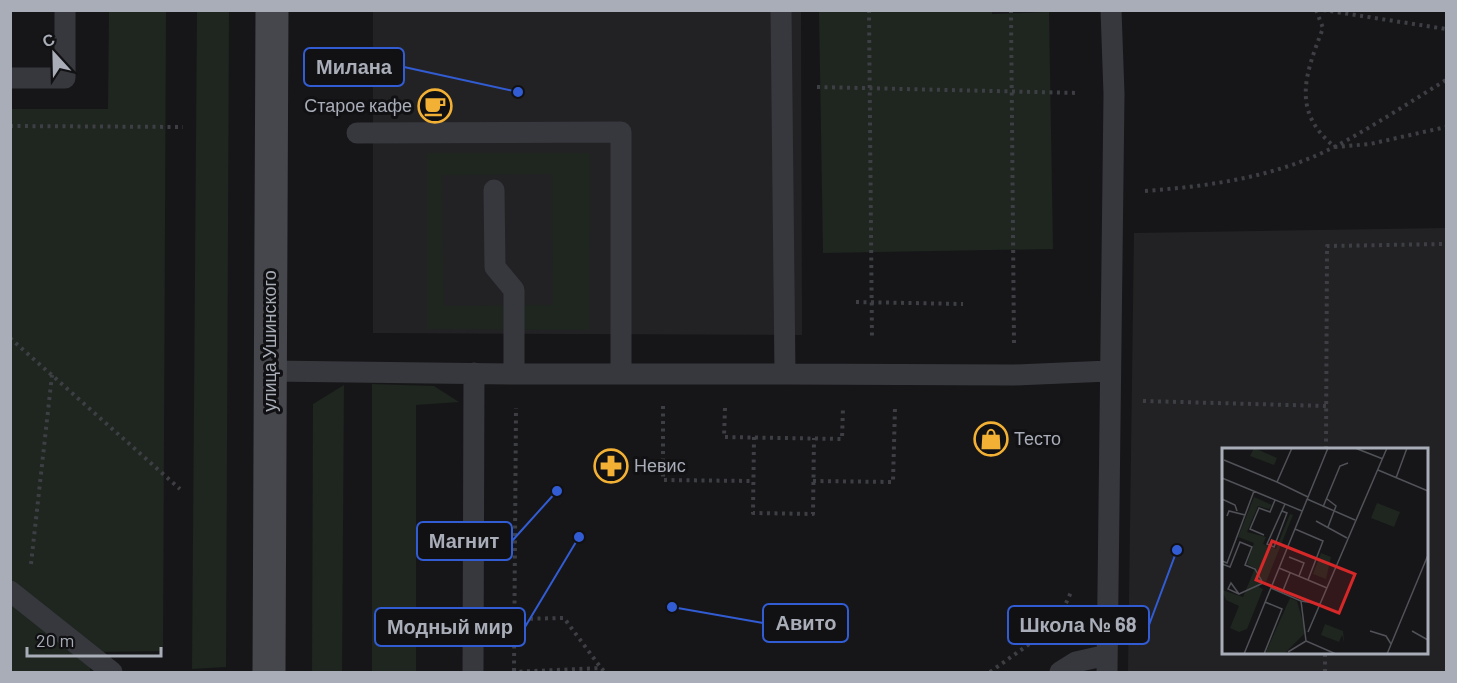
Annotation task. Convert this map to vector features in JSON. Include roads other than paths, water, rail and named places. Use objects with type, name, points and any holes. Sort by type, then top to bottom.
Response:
[{"type":"street","name":"улица Ушинского","points":[[269,672],[272,10]]},
{"type":"lane","points":[[10,78],[65,78],[64,10]]},
{"type":"lane","points":[[781,10],[785,374]]},
{"type":"lane","points":[[1060,672],[1076,662],[1107,664],[1114,94],[1111,10]]},
{"type":"lane","points":[[357,133],[621,132],[621,373]]},
{"type":"lane","points":[[494,190],[495,267],[514,290],[514,374]]},
{"type":"lane","points":[[270,371],[514,374],[871,372],[1014,375],[1109,371]]},
{"type":"lane","points":[[473,672],[474,373]]},
{"type":"lane","points":[[19,597],[112,672]]},
{"type":"place","name":"Милана","points":[[518,92]]},
{"type":"place","name":"Старое кафе","points":[[435,106]]},
{"type":"place","name":"Тесто","points":[[991,439]]},
{"type":"place","name":"Невис","points":[[611,466]]},
{"type":"place","name":"Магнит","points":[[557,491]]},
{"type":"place","name":"Модный мир","points":[[579,537]]},
{"type":"place","name":"Школа № 68","points":[[1177,550]]},
{"type":"place","name":"Авито","points":[[672,607]]}]
